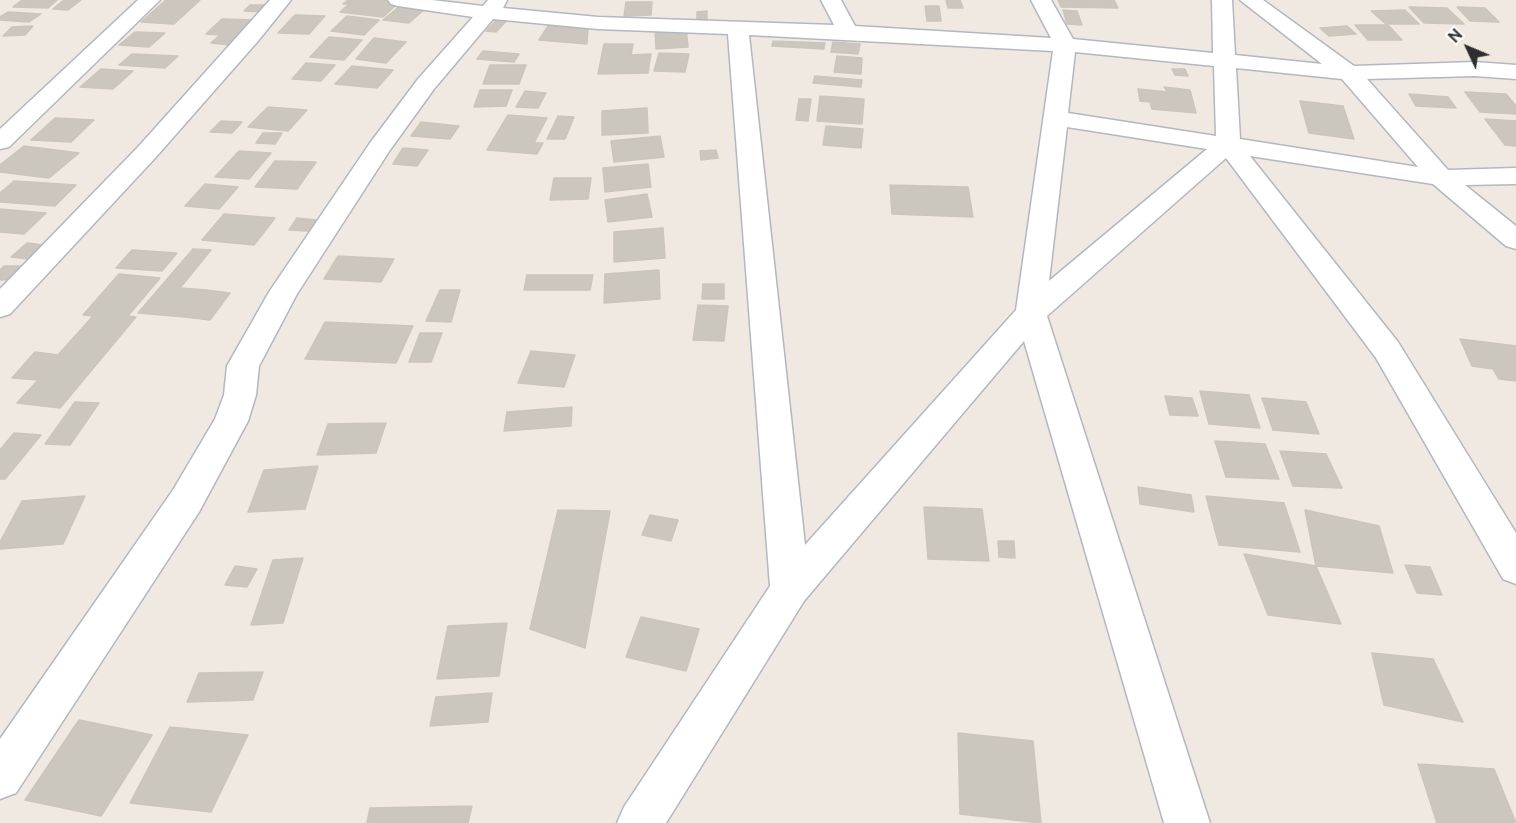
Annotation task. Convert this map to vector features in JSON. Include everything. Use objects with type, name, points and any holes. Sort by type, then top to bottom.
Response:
[{"type":"street","points":[[0,142],[150,0]]},
{"type":"street","points":[[0,307],[147,152],[251,37],[281,0]]},
{"type":"street","points":[[398,0],[492,6],[598,23],[848,32],[1065,45],[1349,73],[1475,69],[1516,72]]},
{"type":"street","points":[[598,23],[603,0]]},
{"type":"street","points":[[831,0],[848,32]]},
{"type":"street","points":[[1041,0],[1065,45],[1031,313],[1187,823]]},
{"type":"street","points":[[1222,0],[1228,144],[1387,350],[1516,567]]},
{"type":"street","points":[[1250,0],[1349,73],[1441,178],[1516,240]]},
{"type":"street","points":[[0,777],[186,501],[231,421],[240,395],[243,366],[284,292],[379,148],[426,84],[492,6]]},
{"type":"street","points":[[738,28],[790,589]]},
{"type":"street","points":[[1056,118],[1441,178],[1516,176]]},
{"type":"street","points":[[640,823],[790,589],[1031,313],[1228,144]]},
{"type":"building","points":[[22,0],[57,0],[48,8],[13,7]]},
{"type":"building","points":[[64,0],[81,0],[68,10],[53,9]]},
{"type":"building","points":[[166,0],[200,0],[174,24],[141,22]]},
{"type":"building","points":[[348,0],[400,1],[383,17],[340,12],[349,4],[343,4]]},
{"type":"building","points":[[946,0],[960,0],[963,8],[948,8]]},
{"type":"building","points":[[1058,0],[1114,0],[1118,8],[1061,7]]},
{"type":"building","points":[[626,2],[652,2],[651,15],[624,16]]},
{"type":"building","points":[[250,5],[274,5],[268,12],[244,11]]},
{"type":"building","points":[[401,5],[426,8],[409,23],[383,20]]},
{"type":"building","points":[[925,6],[939,6],[941,21],[927,21]]},
{"type":"building","points":[[1409,7],[1447,8],[1464,24],[1424,23]]},
{"type":"building","points":[[1457,7],[1485,8],[1499,22],[1470,21]]},
{"type":"building","points":[[1063,10],[1077,11],[1082,25],[1067,24]]},
{"type":"building","points":[[1405,10],[1419,24],[1386,24],[1371,11]]},
{"type":"building","points":[[707,11],[707,22],[697,22],[697,12]]},
{"type":"building","points":[[8,12],[41,14],[29,22],[0,20],[0,17]]},
{"type":"building","points":[[295,15],[325,16],[309,34],[278,33]]},
{"type":"building","points":[[347,16],[379,20],[364,35],[331,31]]},
{"type":"building","points":[[500,16],[510,17],[496,32],[486,31]]},
{"type":"building","points":[[222,19],[255,20],[231,45],[211,43],[220,35],[206,34]]},
{"type":"building","points":[[550,23],[588,26],[587,44],[539,40]]},
{"type":"building","points":[[1355,25],[1388,25],[1402,40],[1368,40]]},
{"type":"building","points":[[33,26],[25,35],[3,36],[12,27]]},
{"type":"building","points":[[1347,26],[1356,34],[1329,36],[1320,28]]},
{"type":"building","points":[[686,28],[688,47],[656,49],[655,29]]},
{"type":"building","points":[[135,32],[165,33],[149,47],[119,45]]},
{"type":"building","points":[[329,37],[362,40],[344,60],[310,57]]},
{"type":"building","points":[[374,38],[406,42],[386,63],[356,59]]},
{"type":"building","points":[[773,41],[825,43],[824,49],[772,46]]},
{"type":"building","points":[[833,42],[860,44],[858,54],[831,52]]},
{"type":"building","points":[[604,44],[633,44],[631,55],[651,54],[648,73],[598,74]]},
{"type":"building","points":[[483,51],[519,54],[514,62],[477,59]]},
{"type":"building","points":[[659,53],[689,54],[685,72],[654,71]]},
{"type":"building","points":[[132,54],[178,56],[165,68],[119,65]]},
{"type":"building","points":[[837,56],[862,58],[861,74],[834,72]]},
{"type":"building","points":[[306,63],[335,65],[321,81],[292,79]]},
{"type":"building","points":[[490,65],[526,65],[519,84],[483,84]]},
{"type":"building","points":[[352,66],[393,70],[377,88],[335,84]]},
{"type":"building","points":[[101,69],[133,71],[113,89],[80,87]]},
{"type":"building","points":[[1172,69],[1185,69],[1188,76],[1175,75]]},
{"type":"building","points":[[815,76],[862,80],[861,87],[813,83]]},
{"type":"building","points":[[1164,87],[1190,90],[1196,113],[1152,109],[1150,102],[1140,101],[1138,89],[1168,92]]},
{"type":"building","points":[[480,90],[512,90],[506,106],[474,107]]},
{"type":"building","points":[[525,91],[546,93],[538,108],[516,107]]},
{"type":"building","points":[[1465,92],[1506,94],[1516,106],[1516,114],[1480,112]]},
{"type":"building","points":[[1409,94],[1448,97],[1456,108],[1416,106]]},
{"type":"building","points":[[820,96],[864,99],[862,124],[817,121]]},
{"type":"building","points":[[799,99],[811,99],[808,121],[796,120]]},
{"type":"building","points":[[1300,101],[1343,106],[1354,139],[1309,133]]},
{"type":"building","points":[[268,107],[307,110],[288,131],[248,127]]},
{"type":"building","points":[[647,108],[648,133],[602,135],[602,111]]},
{"type":"building","points":[[508,115],[547,118],[534,143],[543,143],[537,154],[487,150]]},
{"type":"building","points":[[558,116],[574,117],[565,139],[547,139]]},
{"type":"building","points":[[55,118],[94,120],[71,142],[31,140]]},
{"type":"building","points":[[1485,119],[1516,121],[1516,146],[1505,145]]},
{"type":"building","points":[[221,121],[242,122],[232,133],[210,132]]},
{"type":"building","points":[[421,122],[459,126],[450,139],[411,136]]},
{"type":"building","points":[[826,126],[863,129],[861,148],[823,145]]},
{"type":"building","points":[[263,133],[282,133],[275,144],[256,143]]},
{"type":"building","points":[[660,136],[664,157],[614,162],[611,141]]},
{"type":"building","points":[[24,146],[79,153],[49,178],[0,172],[0,165]]},
{"type":"building","points":[[403,148],[428,150],[417,166],[393,164]]},
{"type":"building","points":[[716,150],[718,158],[701,160],[700,151]]},
{"type":"building","points":[[239,151],[271,153],[249,179],[215,177]]},
{"type":"building","points":[[275,161],[316,162],[297,189],[255,187]]},
{"type":"building","points":[[648,164],[651,187],[605,192],[603,168]]},
{"type":"building","points":[[554,178],[591,178],[588,199],[550,200]]},
{"type":"building","points":[[14,181],[76,185],[55,206],[0,202],[0,193]]},
{"type":"building","points":[[205,184],[238,187],[219,209],[185,206]]},
{"type":"building","points":[[890,185],[968,187],[973,217],[892,214]]},
{"type":"building","points":[[647,194],[652,217],[608,222],[605,200]]},
{"type":"building","points":[[0,209],[46,213],[24,234],[0,232]]},
{"type":"building","points":[[224,214],[275,218],[254,245],[202,240]]},
{"type":"building","points":[[297,218],[316,220],[308,231],[289,230]]},
{"type":"building","points":[[663,228],[665,258],[614,262],[614,232]]},
{"type":"building","points":[[27,243],[44,245],[29,259],[11,257]]},
{"type":"building","points":[[193,249],[211,250],[180,288],[206,290],[185,317],[138,313]]},
{"type":"building","points":[[132,250],[177,253],[162,271],[116,268]]},
{"type":"building","points":[[338,256],[394,259],[381,282],[324,279]]},
{"type":"building","points":[[4,266],[30,266],[19,279],[0,280],[0,270]]},
{"type":"building","points":[[659,270],[660,299],[604,303],[605,274]]},
{"type":"building","points":[[119,274],[160,278],[128,316],[136,317],[60,408],[17,403],[38,380],[12,378],[35,352],[58,355],[93,316],[83,315]]},
{"type":"building","points":[[527,275],[593,275],[590,290],[524,290]]},
{"type":"building","points":[[703,284],[724,284],[724,299],[702,299]]},
{"type":"building","points":[[206,290],[230,293],[210,320],[185,317]]},
{"type":"building","points":[[440,290],[460,290],[451,322],[426,321]]},
{"type":"building","points":[[698,305],[728,306],[724,341],[693,340]]},
{"type":"building","points":[[325,322],[413,326],[396,363],[305,359]]},
{"type":"building","points":[[420,333],[442,333],[431,362],[409,362]]},
{"type":"building","points":[[1460,339],[1516,346],[1516,381],[1499,379],[1493,369],[1472,366]]},
{"type":"building","points":[[531,351],[575,355],[564,387],[518,383]]},
{"type":"building","points":[[1200,391],[1249,395],[1260,428],[1209,424]]},
{"type":"building","points":[[1165,396],[1192,398],[1198,416],[1170,415]]},
{"type":"building","points":[[1262,398],[1306,402],[1319,434],[1273,430]]},
{"type":"building","points":[[75,402],[99,403],[70,445],[45,444]]},
{"type":"building","points":[[572,407],[571,426],[504,431],[507,412]]},
{"type":"building","points":[[386,423],[376,453],[317,455],[328,424]]},
{"type":"building","points":[[14,433],[41,435],[5,479],[0,479],[0,450]]},
{"type":"building","points":[[1215,441],[1265,444],[1279,479],[1226,477]]},
{"type":"building","points":[[1280,451],[1326,454],[1342,488],[1293,486]]},
{"type":"building","points":[[318,466],[305,509],[248,512],[264,470]]},
{"type":"building","points":[[1138,487],[1191,495],[1194,512],[1140,504]]},
{"type":"building","points":[[85,496],[63,544],[0,549],[0,542],[22,501]]},
{"type":"building","points":[[1206,496],[1284,503],[1300,552],[1219,545]]},
{"type":"building","points":[[924,507],[982,509],[989,561],[928,559]]},
{"type":"building","points":[[558,510],[610,511],[585,648],[530,629]]},
{"type":"building","points":[[1305,510],[1379,526],[1393,573],[1316,566]]},
{"type":"building","points":[[650,515],[678,520],[671,541],[642,535]]},
{"type":"building","points":[[998,541],[1014,541],[1015,558],[999,557]]},
{"type":"building","points":[[1244,554],[1316,566],[1341,624],[1268,615]]},
{"type":"building","points":[[303,558],[283,623],[251,625],[273,560]]},
{"type":"building","points":[[1405,565],[1430,567],[1442,595],[1417,593]]},
{"type":"building","points":[[235,566],[257,569],[247,587],[225,585]]},
{"type":"building","points":[[641,617],[699,629],[686,671],[626,657]]},
{"type":"building","points":[[507,623],[499,676],[437,679],[448,626]]},
{"type":"building","points":[[1372,653],[1433,659],[1463,722],[1384,705]]},
{"type":"building","points":[[263,672],[253,700],[187,702],[199,673]]},
{"type":"building","points":[[492,693],[488,722],[430,726],[436,697]]},
{"type":"building","points":[[79,720],[152,735],[101,816],[25,800]]},
{"type":"building","points":[[170,727],[248,735],[211,812],[130,803]]},
{"type":"building","points":[[958,733],[1033,741],[1041,823],[960,814]]},
{"type":"building","points":[[1418,764],[1494,769],[1516,823],[1437,823]]},
{"type":"building","points":[[472,806],[468,823],[367,823],[370,808]]}]
